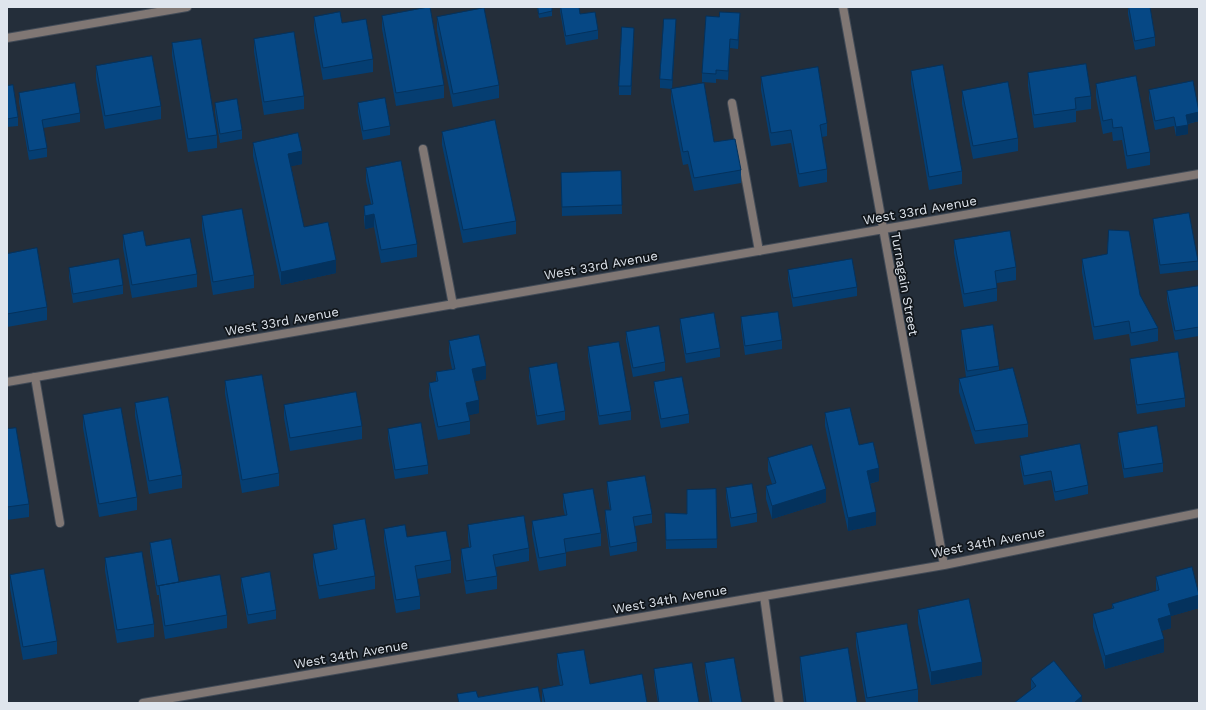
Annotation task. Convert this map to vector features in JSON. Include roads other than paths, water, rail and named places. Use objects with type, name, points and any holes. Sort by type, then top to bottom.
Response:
[{"type":"street","points":[[7,38],[187,7]]},
{"type":"street","name":"Turnagain Street","points":[[843,7],[882,230],[944,564]]},
{"type":"street","points":[[732,103],[759,251]]},
{"type":"street","points":[[422,150],[453,304]]},
{"type":"street","name":"West 33rd Avenue","points":[[7,382],[1199,174]]},
{"type":"street","points":[[35,377],[60,523]]},
{"type":"street","name":"West 34th Avenue","points":[[143,703],[944,564],[1199,513]]},
{"type":"street","points":[[764,596],[779,703]]}]
